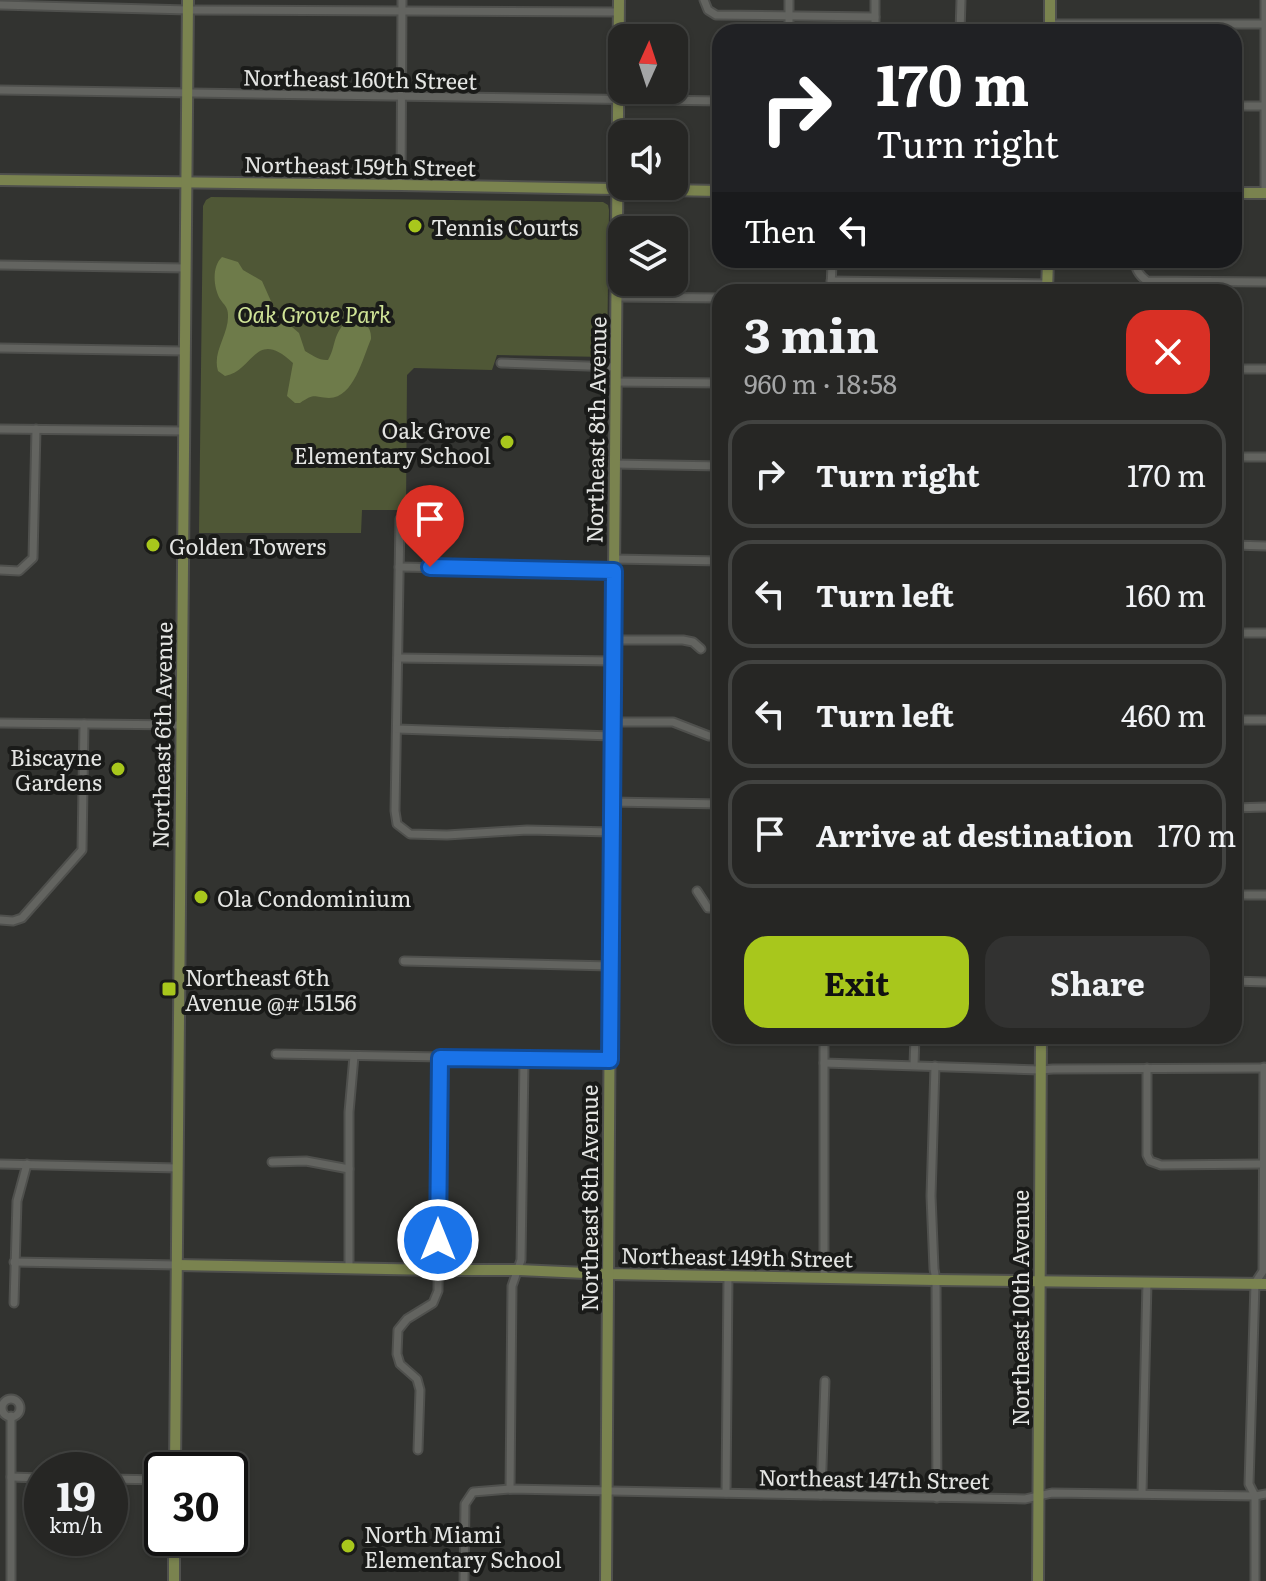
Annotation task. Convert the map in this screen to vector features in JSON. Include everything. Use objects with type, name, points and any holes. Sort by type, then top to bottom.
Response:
[{"type":"street","points":[[401,185],[402,0]]},
{"type":"street","points":[[704,0],[708,10],[716,15],[875,17]]},
{"type":"street","points":[[789,0],[789,24]]},
{"type":"street","points":[[875,0],[875,24]]},
{"type":"street","points":[[960,24],[961,0]]},
{"type":"street","points":[[1050,0],[1050,24]]},
{"type":"street","points":[[1242,193],[1265,193],[1265,0]]},
{"type":"street","points":[[0,5],[188,5],[402,12],[619,6]]},
{"type":"street","name":"Northeast 6th Avenue","points":[[175,1452],[188,5]]},
{"type":"street","points":[[1242,24],[1266,24]]},
{"type":"street","name":"Northeast 160th Street","points":[[0,90],[608,99]]},
{"type":"street","name":"Northeast 160th Street","points":[[688,100],[712,101]]},
{"type":"street","points":[[1242,106],[1265,106]]},
{"type":"street","name":"Northeast 159th Street","points":[[0,180],[608,190]]},
{"type":"street","name":"Northeast 159th Street","points":[[688,191],[712,191]]},
{"type":"street","name":"Northeast 8th Avenue","points":[[606,1581],[617,200]]},
{"type":"street","points":[[0,265],[185,268]]},
{"type":"street","points":[[832,268],[831,281],[924,284]]},
{"type":"street","points":[[1136,268],[1147,281],[1266,282]]},
{"type":"street","points":[[617,297],[712,298]]},
{"type":"street","points":[[0,348],[184,351]]},
{"type":"street","points":[[501,363],[616,367]]},
{"type":"street","points":[[1242,369],[1266,369]]},
{"type":"street","points":[[615,382],[712,383]]},
{"type":"street","points":[[0,429],[185,431]]},
{"type":"street","points":[[0,570],[19,571],[33,558],[36,429]]},
{"type":"street","points":[[1242,457],[1266,457]]},
{"type":"street","points":[[614,464],[712,466]]},
{"type":"street","points":[[400,519],[397,824],[410,834],[527,830],[611,832]]},
{"type":"street","points":[[1242,545],[1266,546]]},
{"type":"street","points":[[614,559],[712,561]]},
{"type":"street","points":[[399,567],[614,571]]},
{"type":"street","points":[[1242,633],[1266,633]]},
{"type":"street","points":[[613,640],[683,640],[693,642],[701,649]]},
{"type":"street","points":[[398,658],[613,661]]},
{"type":"street","points":[[1242,720],[1266,720]]},
{"type":"street","points":[[612,722],[673,722],[712,736]]},
{"type":"street","points":[[0,723],[181,725]]},
{"type":"street","points":[[0,920],[22,918],[82,850],[84,724]]},
{"type":"street","points":[[397,729],[612,736]]},
{"type":"street","points":[[612,802],[712,804]]},
{"type":"street","points":[[1242,808],[1266,807]]},
{"type":"street","points":[[697,891],[708,908],[712,908]]},
{"type":"street","points":[[1242,895],[1266,895]]},
{"type":"street","points":[[404,961],[610,966]]},
{"type":"street","points":[[1242,981],[1266,982]]},
{"type":"street","points":[[824,1044],[824,1278]]},
{"type":"street","points":[[914,1065],[915,1044]]},
{"type":"street","name":"Northeast 10th Avenue","points":[[1038,1581],[1041,1044]]},
{"type":"street","points":[[276,1054],[610,1060]]},
{"type":"street","points":[[349,1268],[349,1112],[354,1056]]},
{"type":"street","points":[[418,1450],[420,1390],[417,1379],[400,1364],[397,1354],[398,1330],[407,1319],[433,1303],[438,1291],[440,1058]]},
{"type":"street","points":[[510,1489],[512,1286],[521,1260],[524,1060]]},
{"type":"street","points":[[824,1063],[1040,1070],[1265,1068],[1263,1271],[1249,1484],[1255,1496],[1255,1581]]},
{"type":"street","points":[[935,1066],[931,1196],[936,1280],[937,1498]]},
{"type":"street","points":[[1147,1068],[1147,1155],[1150,1161],[1161,1165],[1263,1164]]},
{"type":"street","points":[[272,1162],[306,1161],[349,1169]]},
{"type":"street","points":[[0,1164],[178,1168]]},
{"type":"street","points":[[14,1303],[17,1201],[27,1164]]},
{"type":"street","name":"Northeast 149th Street","points":[[14,1262],[1039,1282],[1260,1283]]},
{"type":"street","points":[[726,1493],[728,1276]]},
{"type":"street","points":[[1142,1493],[1147,1282]]},
{"type":"street","points":[[821,1495],[825,1381]]},
{"type":"street","points":[[11,1416],[11,1581]]},
{"type":"street","points":[[11,1477],[24,1477]]},
{"type":"street","name":"Northeast 147th Street","points":[[464,1581],[465,1504],[473,1492],[481,1490],[1025,1499],[1052,1493],[1266,1494]]},
{"type":"street","points":[[174,1556],[174,1581]]},
{"type":"green space","name":"Oak Grove Park","points":[[211,197],[603,202],[609,210],[607,357],[497,355],[492,370],[414,368],[407,375],[406,510],[362,510],[361,533],[199,533],[203,206]]},
{"type":"shaded area","points":[[222,257],[238,262],[243,270],[262,281],[278,317],[289,321],[299,333],[305,351],[322,360],[328,360],[345,322],[367,325],[371,339],[356,375],[345,391],[338,396],[312,397],[295,403],[287,396],[293,363],[270,349],[256,354],[235,373],[225,376],[218,371],[217,357],[228,322],[227,308],[220,299],[215,283],[216,266]]},
{"type":"place","name":"Tennis Courts","points":[[415,226]]},
{"type":"place","name":"Oak Grove Elementary School","points":[[507,442]]},
{"type":"place","name":"Golden Towers","points":[[153,545]]},
{"type":"place","name":"Biscayne Gardens","points":[[118,769]]},
{"type":"place","name":"Ola Condominium","points":[[201,897]]},
{"type":"place","name":"Northeast 6th Avenue @# 15156","points":[[169,989]]},
{"type":"place","name":"North Miami Elementary School","points":[[348,1546]]},
{"type":"route","points":[[430,567],[614,571],[610,1060],[440,1058],[438,1240]]}]
